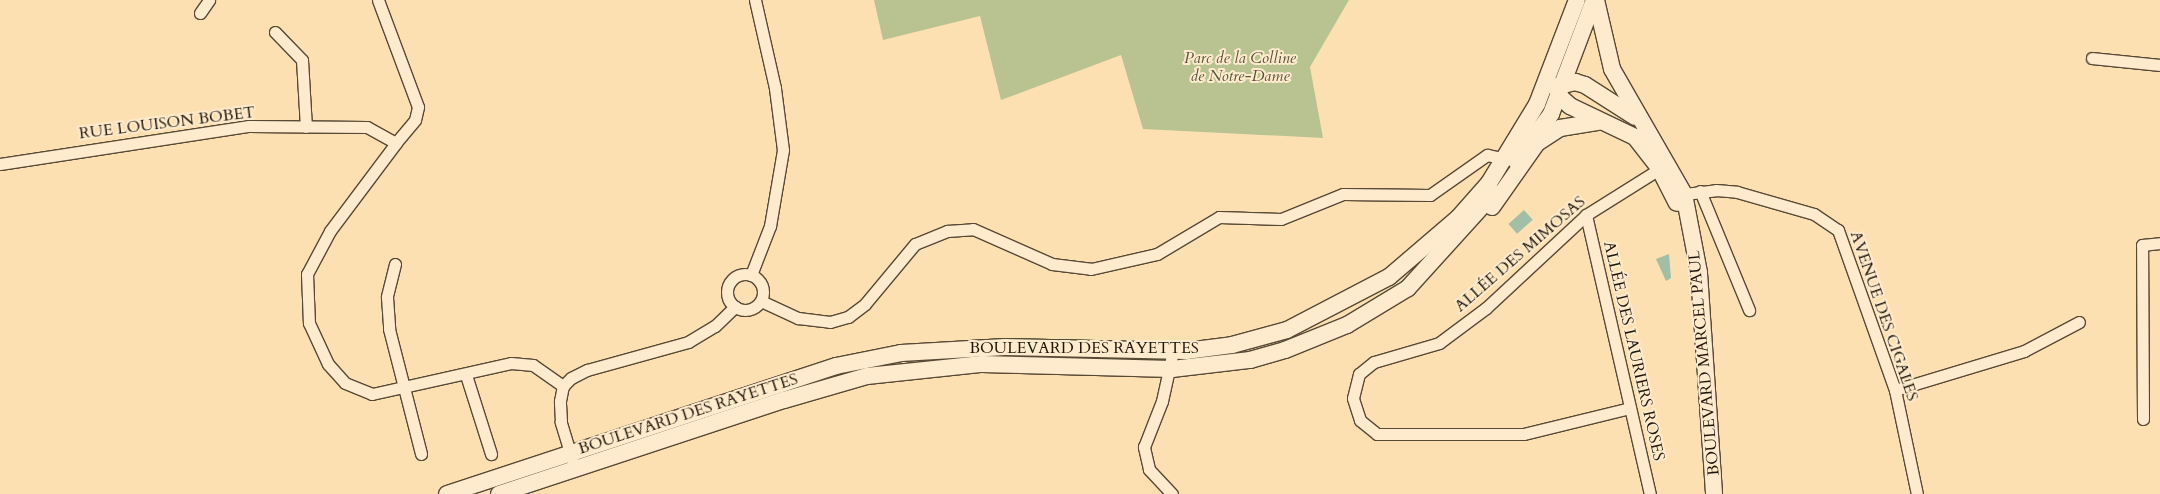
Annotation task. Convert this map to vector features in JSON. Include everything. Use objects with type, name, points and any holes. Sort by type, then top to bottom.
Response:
[{"type":"main road","name":"BOULEVARD DES RAYETTES","points":[[447,494],[572,461],[867,376],[982,364],[1172,369],[1250,360],[1285,350],[1347,325],[1408,288],[1495,192],[1551,114],[1595,0]]},
{"type":"main road","name":"BOULEVARD MARCEL PAUL","points":[[1595,0],[1612,69],[1664,166]]},
{"type":"main road","name":"BOULEVARD DES RAYETTES","points":[[1560,88],[1560,63],[1577,18],[1576,2]]},
{"type":"main road","name":"BOULEVARD DES RAYETTES","points":[[499,494],[572,461],[836,366],[901,353],[989,347],[1173,351],[1232,345],[1287,330],[1357,297],[1423,250],[1464,211],[1506,159],[1541,93],[1576,2]]},
{"type":"main road","name":"BOULEVARD MARCEL PAUL","points":[[1643,124],[1585,85],[1560,88],[1570,106],[1635,137],[1664,166],[1686,193],[1704,329],[1714,494]]},
{"type":"main road","points":[[1541,93],[1560,88]]},
{"type":"main road","points":[[1408,288],[1483,219],[1537,143],[1560,128],[1604,122]]},
{"type":"street","points":[[200,13],[209,0]]},
{"type":"street","points":[[378,0],[418,107],[415,120],[396,142],[330,231],[308,274],[306,300],[312,331],[328,364],[345,383],[372,394],[403,390],[466,375],[499,364],[533,365],[563,386]]},
{"type":"street","points":[[751,275],[770,226],[783,150],[775,88],[755,0]]},
{"type":"street","points":[[275,32],[302,60],[306,127]]},
{"type":"street","points":[[2092,58],[2160,65]]},
{"type":"street","name":"RUE LOUISON BOBET","points":[[0,164],[248,126],[367,127],[396,142]]},
{"type":"street","points":[[761,301],[798,318],[830,322],[848,317],[865,304],[915,244],[947,230],[973,229],[1046,262],[1091,269],[1157,254],[1219,217],[1281,219],[1343,194],[1430,195],[1486,155],[1506,159]]},
{"type":"street","name":"ALLÉE DES MIMOSAS","points":[[1630,408],[1523,434],[1377,434],[1360,420],[1353,398],[1359,374],[1374,362],[1439,343],[1486,308],[1586,215],[1664,166]]},
{"type":"street","name":"AVENUE DES CIGALES","points":[[1686,193],[1716,190],[1760,198],[1814,214],[1838,230],[1895,390],[1917,494]]},
{"type":"street","points":[[1686,193],[1749,310]]},
{"type":"street","name":"ALLÉE DES LAURIERS ROSES","points":[[1586,215],[1650,494]]},
{"type":"street","points":[[2143,419],[2142,245],[2160,243]]},
{"type":"street","points":[[396,264],[388,297],[389,329],[403,390],[421,454]]},
{"type":"street","points":[[563,386],[587,370],[688,342],[715,326],[735,307],[752,308],[761,301],[762,286],[751,275],[741,274],[730,282],[728,298],[735,307]]},
{"type":"street","points":[[1895,390],[2024,351],[2079,322]]},
{"type":"street","points":[[1172,494],[1149,469],[1144,448],[1172,369],[1173,351]]},
{"type":"street","points":[[466,375],[491,454]]},
{"type":"street","points":[[563,386],[560,422],[572,461]]},
{"type":"green space","name":"Parc de la Colline de Notre-Dame","points":[[874,0],[1349,0],[1310,67],[1323,138],[1143,129],[1121,55],[1001,100],[980,16],[883,40]]},
{"type":"shaded area","points":[[1524,210],[1533,220],[1517,234],[1508,224]]},
{"type":"shaded area","points":[[1669,254],[1671,278],[1666,281],[1656,259]]}]
